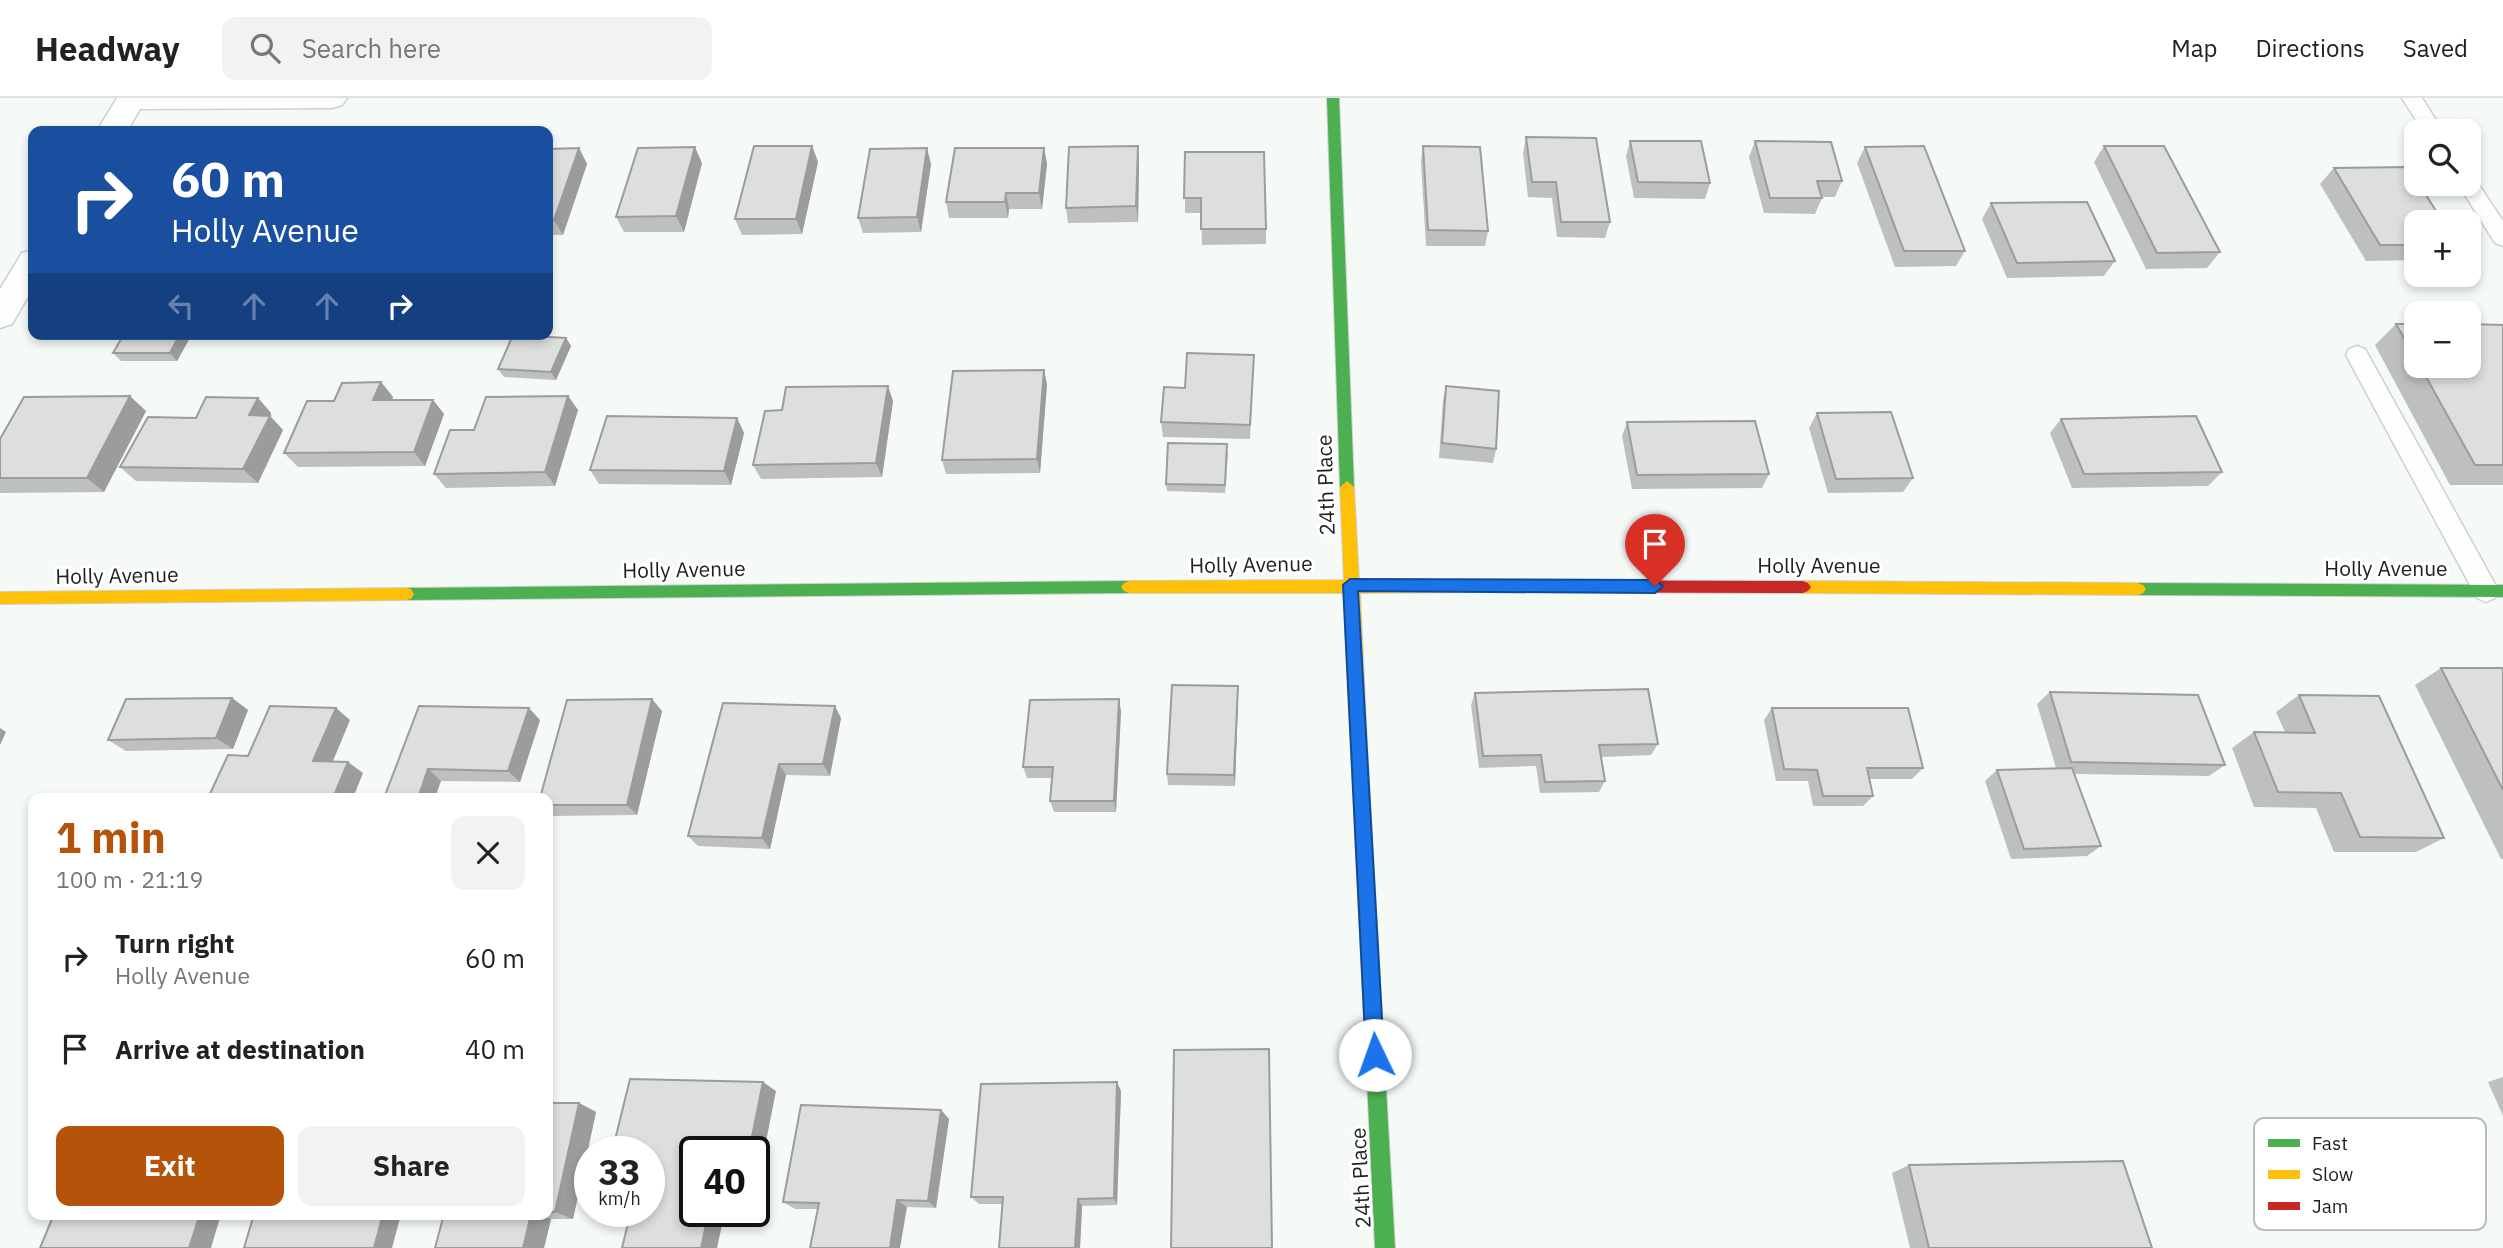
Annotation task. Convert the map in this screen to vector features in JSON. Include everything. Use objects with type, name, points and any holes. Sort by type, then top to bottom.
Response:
[{"type":"street","points":[[115,126],[132,99],[332,98]]},
{"type":"street","name":"24th Place","points":[[1333,98],[1350,585],[1385,1248]]},
{"type":"street","points":[[0,316],[28,269]]},
{"type":"street","name":"Holly Avenue","points":[[0,598],[1350,585],[2495,591]]},
{"type":"lane","points":[[2412,98],[2425,119]]},
{"type":"lane","points":[[2476,196],[2503,238]]},
{"type":"lane","points":[[2357,355],[2495,591]]},
{"type":"building","points":[[1526,137],[1596,138],[1610,222],[1561,222],[1556,182],[1532,182]]},
{"type":"building","points":[[1630,141],[1701,141],[1710,183],[1638,182]]},
{"type":"building","points":[[1755,141],[1831,142],[1842,181],[1817,181],[1822,198],[1770,198]]},
{"type":"building","points":[[754,146],[812,146],[796,219],[735,219]]},
{"type":"building","points":[[1138,146],[1136,206],[1066,208],[1069,147]]},
{"type":"building","points":[[1423,146],[1480,147],[1488,231],[1428,230]]},
{"type":"building","points":[[1924,146],[1965,251],[1904,251],[1865,147]]},
{"type":"building","points":[[2104,146],[2164,146],[2220,252],[2157,253]]},
{"type":"building","points":[[695,147],[676,216],[616,217],[638,148]]},
{"type":"building","points":[[579,148],[554,220],[553,220],[553,149]]},
{"type":"building","points":[[927,148],[917,217],[858,218],[870,149]]},
{"type":"building","points":[[955,148],[1044,148],[1039,193],[1006,193],[1005,202],[946,202]]},
{"type":"building","points":[[1185,152],[1264,152],[1266,229],[1201,229],[1201,198],[1184,198]]},
{"type":"building","points":[[2404,167],[2404,196],[2427,196],[2435,210],[2404,210],[2404,245],[2380,245],[2334,168]]},
{"type":"building","points":[[2087,202],[2115,261],[2017,263],[1991,203]]},
{"type":"building","points":[[2396,324],[2404,324],[2404,338]]},
{"type":"building","points":[[2481,324],[2503,325],[2503,465],[2475,465],[2427,378],[2481,378]]},
{"type":"building","points":[[566,338],[551,372],[498,369],[511,340]]},
{"type":"building","points":[[121,340],[177,340],[170,353],[113,353]]},
{"type":"building","points":[[1187,353],[1254,355],[1250,425],[1161,422],[1164,387],[1185,388]]},
{"type":"building","points":[[1044,370],[1037,459],[942,460],[953,371]]},
{"type":"building","points":[[381,382],[373,400],[433,400],[414,452],[284,453],[307,401],[334,401],[342,383]]},
{"type":"building","points":[[888,386],[876,463],[753,465],[765,411],[782,410],[786,387]]},
{"type":"building","points":[[1446,386],[1499,391],[1496,449],[1442,443]]},
{"type":"building","points":[[130,396],[87,478],[0,478],[0,439],[24,397]]},
{"type":"building","points":[[568,396],[545,472],[434,474],[450,430],[474,430],[486,397]]},
{"type":"building","points":[[206,397],[258,398],[249,415],[270,416],[243,469],[120,467],[148,417],[196,418]]},
{"type":"building","points":[[1891,412],[1913,478],[1836,479],[1817,413]]},
{"type":"building","points":[[607,416],[737,418],[724,471],[590,470]]},
{"type":"building","points":[[2196,416],[2222,472],[2084,474],[2061,419]]},
{"type":"building","points":[[1755,421],[1769,474],[1637,475],[1627,422]]},
{"type":"building","points":[[1168,443],[1227,444],[1225,485],[1166,484]]},
{"type":"building","points":[[2441,668],[2503,668],[2503,790]]},
{"type":"building","points":[[1172,685],[1238,686],[1234,775],[1167,774]]},
{"type":"building","points":[[1648,689],[1658,744],[1599,745],[1605,781],[1545,782],[1541,755],[1483,756],[1475,693]]},
{"type":"building","points":[[2050,692],[2198,695],[2225,765],[2071,762]]},
{"type":"building","points":[[2299,695],[2379,696],[2444,838],[2360,837],[2341,793],[2278,792],[2254,732],[2315,733]]},
{"type":"building","points":[[232,698],[216,738],[108,740],[126,699]]},
{"type":"building","points":[[652,699],[627,805],[553,805],[553,793],[541,793],[567,700]]},
{"type":"building","points":[[1119,699],[1114,801],[1050,801],[1053,767],[1023,767],[1030,700]]},
{"type":"building","points":[[723,703],[835,706],[823,764],[779,764],[762,838],[688,836]]},
{"type":"building","points":[[270,706],[336,708],[313,761],[348,762],[335,793],[210,793],[228,755],[248,756]]},
{"type":"building","points":[[419,706],[529,708],[508,771],[428,769],[420,793],[386,793]]},
{"type":"building","points":[[1772,708],[1908,708],[1923,768],[1867,768],[1873,796],[1823,796],[1817,770],[1784,769]]},
{"type":"building","points":[[2072,768],[2101,846],[2024,849],[1997,770]]},
{"type":"building","points":[[1269,1049],[1272,1248],[1171,1248],[1174,1050]]},
{"type":"building","points":[[630,1079],[763,1082],[752,1136],[679,1136],[679,1227],[706,1227],[701,1248],[622,1248],[627,1227],[665,1227],[665,1136],[616,1136]]},
{"type":"building","points":[[1117,1082],[1114,1198],[1078,1199],[1075,1248],[999,1248],[1003,1197],[971,1197],[981,1084]]},
{"type":"building","points":[[553,1103],[579,1103],[555,1212]]},
{"type":"building","points":[[801,1105],[941,1110],[928,1201],[897,1200],[890,1248],[810,1248],[819,1203],[783,1202]]},
{"type":"building","points":[[2123,1161],[2152,1248],[1929,1248],[1909,1165]]},
{"type":"building","points":[[52,1220],[198,1220],[189,1248],[40,1248]]},
{"type":"building","points":[[252,1220],[381,1220],[374,1248],[244,1248]]},
{"type":"building","points":[[442,1220],[530,1220],[523,1248],[435,1248]]},
{"type":"traffic: fast","points":[[1333,98],[1347,487]]},
{"type":"traffic: fast","points":[[406,594],[1129,587]]},
{"type":"traffic: fast","points":[[2138,589],[2503,591]]},
{"type":"traffic: fast","points":[[1360,766],[1385,1248]]},
{"type":"traffic: slow","points":[[1347,487],[1360,766]]},
{"type":"traffic: slow","points":[[1129,587],[1479,586]]},
{"type":"traffic: slow","points":[[1803,587],[2138,589]]},
{"type":"traffic: slow","points":[[0,598],[406,594]]},
{"type":"traffic: jam","points":[[1479,586],[1803,587]]},
{"type":"route","points":[[1375,1055],[1350,585],[1655,586]]}]
